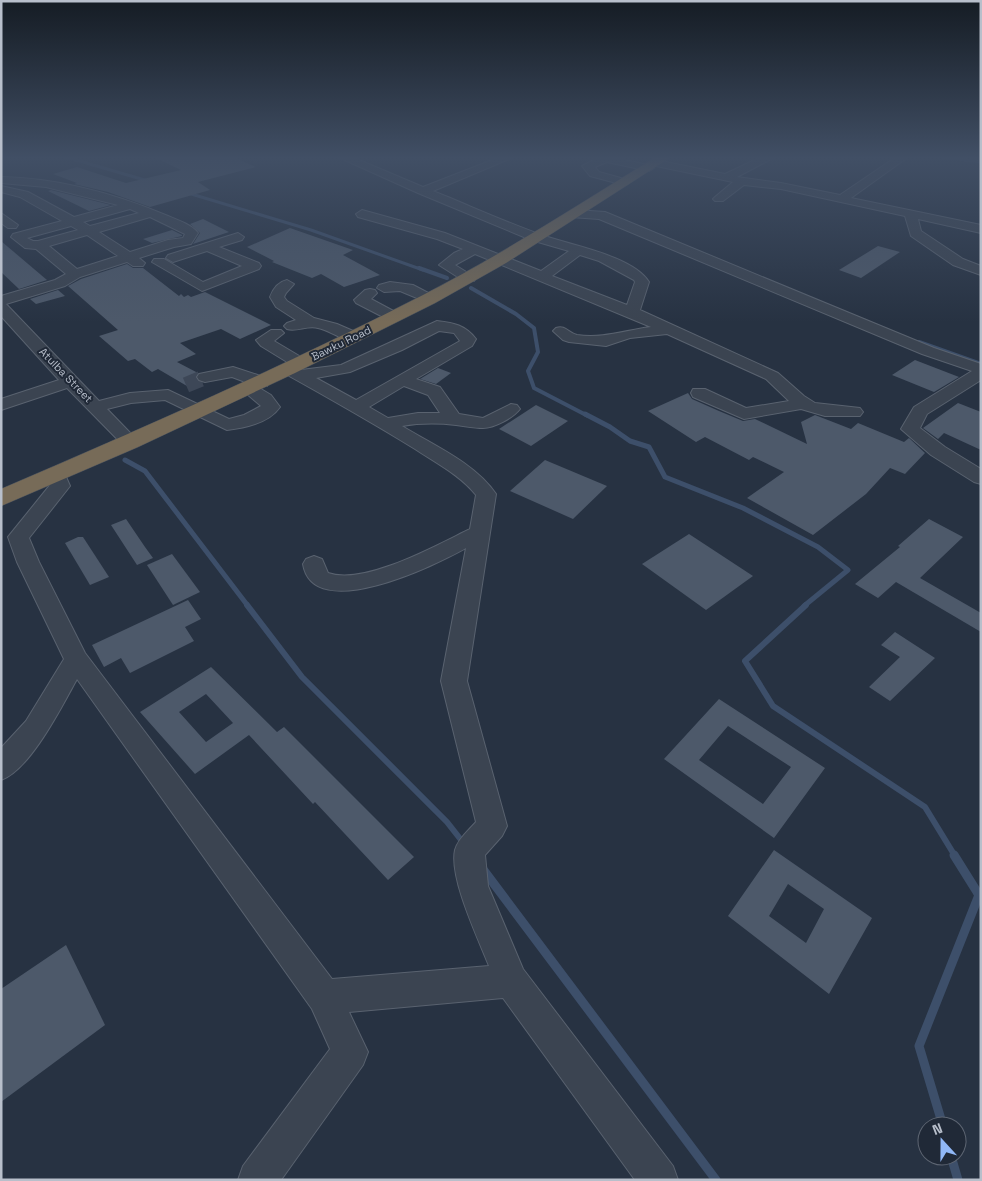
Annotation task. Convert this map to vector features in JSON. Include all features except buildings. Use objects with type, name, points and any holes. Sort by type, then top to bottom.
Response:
[{"type":"highway","name":"Bawku Road","points":[[1,498],[255,385],[296,369],[469,278],[578,212]]},
{"type":"street","points":[[39,218],[61,212]]},
{"type":"street","points":[[1,236],[13,228],[73,222],[108,212]]},
{"type":"street","points":[[474,212],[535,237],[604,258],[642,279],[632,312]]},
{"type":"street","points":[[897,212],[981,229]]},
{"type":"street","points":[[58,213],[144,266]]},
{"type":"street","points":[[1,217],[30,245],[39,245],[150,213],[192,233],[187,240],[129,256],[75,274],[60,283],[1,301]]},
{"type":"street","points":[[362,214],[441,236],[632,312],[772,376],[802,404],[825,412],[854,412]]},
{"type":"street","points":[[575,214],[600,216],[616,221],[928,351],[981,369]]},
{"type":"street","points":[[910,215],[915,233],[958,262],[981,271]]},
{"type":"street","points":[[128,220],[172,243]]},
{"type":"street","points":[[476,227],[513,228]]},
{"type":"street","points":[[441,236],[458,230]]},
{"type":"street","points":[[60,283],[90,282],[207,248],[238,237]]},
{"type":"street","points":[[39,245],[75,274]]},
{"type":"street","points":[[159,262],[202,286],[254,266],[207,248]]},
{"type":"street","points":[[469,278],[446,265],[459,256],[475,249]]},
{"type":"street","points":[[543,276],[578,250]]},
{"type":"street","points":[[287,284],[279,291],[277,297],[281,304],[309,321]]},
{"type":"street","points":[[384,288],[390,286],[406,287],[430,299]]},
{"type":"street","points":[[370,293],[361,300],[394,317]]},
{"type":"street","name":"Atulba Street","points":[[1,307],[70,382],[130,442]]},
{"type":"street","points":[[292,326],[309,321],[319,322],[355,337]]},
{"type":"street","points":[[296,369],[344,369],[437,326],[452,327],[459,330],[468,339],[468,343],[386,388],[356,407]]},
{"type":"street","points":[[561,331],[574,339],[606,341],[628,334],[668,329]]},
{"type":"street","points":[[276,333],[266,337],[264,340],[296,369],[464,473],[478,484],[486,494],[454,681],[492,826],[470,851],[473,886],[511,981],[659,1180]]},
{"type":"street","points":[[344,369],[386,388]]},
{"type":"street","points":[[168,395],[227,425],[247,420],[265,412],[271,407],[255,385],[233,372],[205,377]]},
{"type":"street","points":[[981,374],[920,411],[910,429],[938,451],[981,478]]},
{"type":"street","points":[[402,380],[434,391],[453,419]]},
{"type":"street","points":[[1,405],[70,382]]},
{"type":"street","points":[[96,406],[130,398],[168,395],[186,386]]},
{"type":"street","points":[[699,393],[744,414],[802,404]]},
{"type":"street","points":[[386,424],[418,418],[453,419],[484,423],[511,409]]},
{"type":"street","points":[[56,474],[60,486],[18,537],[28,562],[76,659],[324,997],[350,1052],[257,1180]]},
{"type":"street","points":[[314,564],[315,572],[321,579],[336,583],[353,581],[410,567],[479,533]]},
{"type":"street","points":[[1,768],[35,729],[76,659]]},
{"type":"street","points":[[324,997],[511,981]]},
{"type":"waterway","points":[[252,212],[311,230],[423,270]]},
{"type":"waterway","points":[[419,268],[447,278]]},
{"type":"waterway","points":[[471,288],[516,314],[534,328],[538,352],[528,371],[534,388],[588,416]]},
{"type":"waterway","points":[[919,342],[981,364]]},
{"type":"waterway","points":[[585,414],[610,427],[630,441],[649,447],[665,477],[743,508],[818,547],[848,570],[804,606]]},
{"type":"waterway","points":[[125,460],[145,471],[248,606]]},
{"type":"waterway","points":[[247,605],[302,677],[447,822],[465,845]]},
{"type":"waterway","points":[[806,605],[745,661],[773,706],[925,807],[955,856]]},
{"type":"waterway","points":[[940,1116],[919,1046],[979,895],[954,855]]},
{"type":"waterway","points":[[482,868],[716,1180]]},
{"type":"waterway","points":[[954,1166],[958,1180]]},
{"type":"tunnel","points":[[186,385],[205,377]]}]
